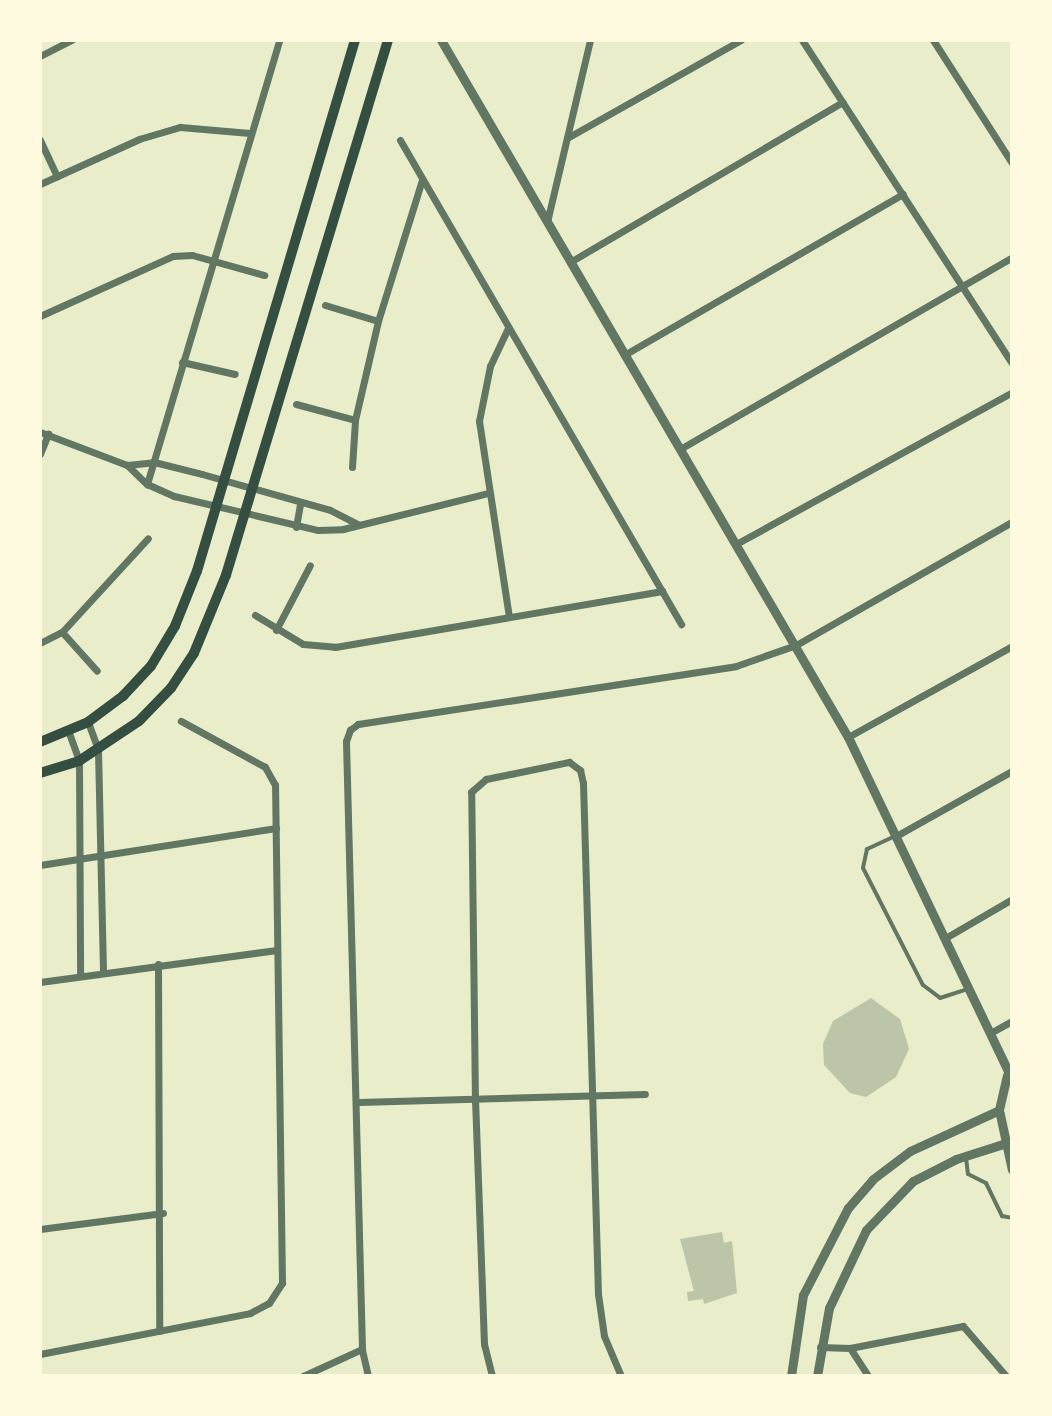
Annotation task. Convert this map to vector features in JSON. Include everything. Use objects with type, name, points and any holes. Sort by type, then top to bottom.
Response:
[{"type":"main road","points":[[40,742],[69,733],[88,722],[151,666],[175,626],[224,480],[355,40]]},
{"type":"main road","points":[[40,773],[79,761],[139,721],[171,688],[194,653],[213,613],[388,40]]},
{"type":"street","points":[[40,56],[72,40]]},
{"type":"street","points":[[147,484],[279,40]]},
{"type":"street","points":[[441,40],[848,737],[992,1032],[1009,1078],[999,1110],[1003,1144],[1012,1170]]},
{"type":"street","points":[[547,222],[590,40]]},
{"type":"street","points":[[567,138],[741,40]]},
{"type":"street","points":[[802,40],[1012,363]]},
{"type":"street","points":[[933,40],[1012,163]]},
{"type":"street","points":[[570,262],[843,102]]},
{"type":"street","points":[[40,184],[139,139],[180,127],[250,133]]},
{"type":"street","points":[[40,140],[57,176]]},
{"type":"street","points":[[400,140],[681,624]]},
{"type":"street","points":[[352,467],[355,420],[378,321],[422,180]]},
{"type":"street","points":[[624,355],[903,194]]},
{"type":"street","points":[[40,316],[173,256],[213,261],[264,275]]},
{"type":"street","points":[[680,449],[1012,257]]},
{"type":"street","points":[[325,305],[378,321]]},
{"type":"street","points":[[508,328],[482,394],[479,421],[509,617]]},
{"type":"street","points":[[182,362],[235,374]]},
{"type":"street","points":[[736,544],[1012,392]]},
{"type":"street","points":[[296,404],[355,420]]},
{"type":"street","points":[[40,454],[44,433],[127,465],[147,484],[243,514],[296,527],[332,531],[489,493]]},
{"type":"street","points":[[127,465],[154,462],[330,510],[358,524]]},
{"type":"street","points":[[296,527],[300,504]]},
{"type":"street","points":[[368,1376],[362,1349],[359,1102],[346,741],[350,730],[358,724],[736,666],[796,645],[1012,522]]},
{"type":"street","points":[[40,643],[62,632],[148,538]]},
{"type":"street","points":[[276,630],[310,565]]},
{"type":"street","points":[[255,615],[303,644],[335,647],[662,591]]},
{"type":"street","points":[[62,632],[97,671]]},
{"type":"street","points":[[848,737],[1012,646]]},
{"type":"street","points":[[40,1354],[250,1313],[269,1303],[282,1283],[273,775],[181,721]]},
{"type":"street","points":[[88,722],[98,750],[103,970]]},
{"type":"street","points":[[69,733],[79,761],[80,974]]},
{"type":"street","points":[[492,1376],[484,1344],[475,1102],[474,785],[561,762],[576,764],[583,783],[589,1098],[598,1294],[604,1336],[621,1376]]},
{"type":"street","points":[[896,836],[1012,771]]},
{"type":"street","points":[[40,865],[276,828]]},
{"type":"street","points":[[947,937],[1012,899]]},
{"type":"street","points":[[40,982],[103,970],[277,950]]},
{"type":"street","points":[[158,964],[163,1213],[159,1331]]},
{"type":"street","points":[[992,1032],[1012,1021]]},
{"type":"street","points":[[359,1102],[475,1102],[645,1094]]},
{"type":"street","points":[[791,1376],[803,1295],[848,1208],[873,1179],[910,1151],[999,1110]]},
{"type":"street","points":[[817,1376],[829,1308],[866,1230],[913,1181],[966,1155],[1003,1144]]},
{"type":"street","points":[[40,1229],[163,1213]]},
{"type":"street","points":[[820,1347],[850,1348],[963,1326],[1006,1376]]},
{"type":"street","points":[[850,1348],[868,1376]]},
{"type":"street","points":[[303,1376],[362,1349]]},
{"type":"lane","points":[[896,836],[867,849],[863,868],[916,977],[940,998],[971,988]]},
{"type":"lane","points":[[966,1155],[968,1174],[986,1183],[1002,1216],[1012,1218]]},
{"type":"building","points":[[871,998],[900,1019],[909,1049],[896,1077],[866,1097],[850,1093],[824,1065],[823,1044],[833,1021]]},
{"type":"building","points":[[722,1232],[724,1243],[732,1241],[737,1293],[704,1304],[703,1299],[688,1301],[687,1292],[694,1291],[680,1239]]}]
